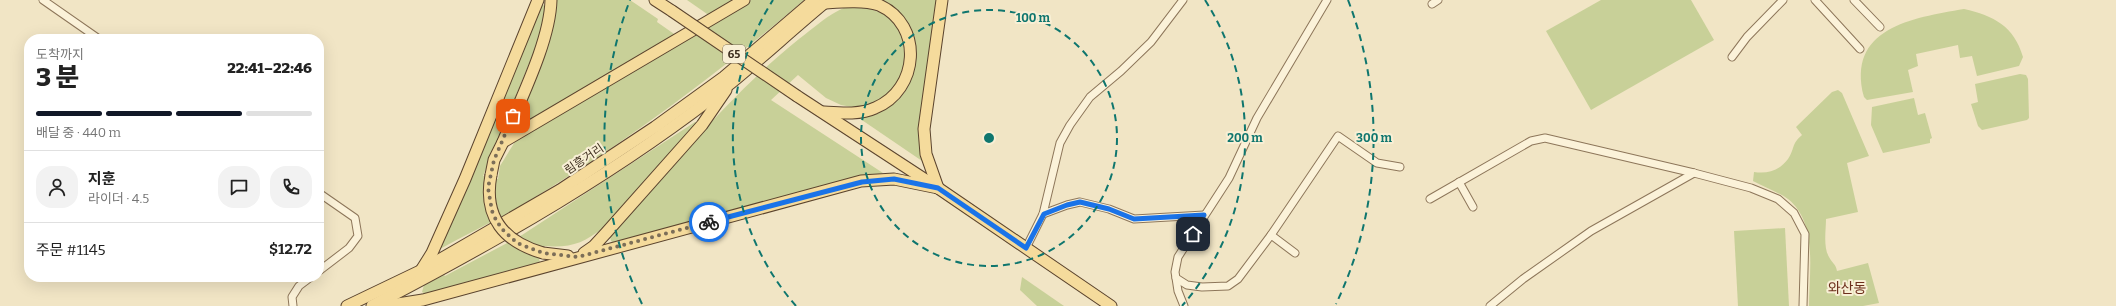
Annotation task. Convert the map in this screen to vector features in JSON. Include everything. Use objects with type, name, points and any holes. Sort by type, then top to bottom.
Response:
[{"type":"main road","points":[[420,271],[432,253],[465,179],[538,0]]},
{"type":"main road","points":[[551,0],[551,11],[545,36],[503,142],[494,160],[488,188],[489,201],[492,211],[502,229],[517,243],[543,253],[578,257],[594,246],[697,131],[731,83]]},
{"type":"main road","name":"65","points":[[655,0],[797,96],[824,112],[938,188],[1111,306]]},
{"type":"main road","points":[[503,142],[744,0]]},
{"type":"main road","points":[[938,188],[926,154],[924,129],[942,0]]},
{"type":"main road","points":[[822,1],[866,2],[878,4],[890,11],[906,31],[911,45],[911,58],[908,73],[900,89],[888,101],[875,108],[862,112],[824,112]]},
{"type":"main road","name":"림흥거리","points":[[347,306],[420,271],[560,190],[655,127],[724,77],[822,1]]},
{"type":"main road","name":"림흥거리","points":[[372,306],[423,280],[564,198],[663,133],[731,83],[822,1]]},
{"type":"main road","points":[[385,306],[424,303],[578,257],[862,182],[894,179],[938,188]]},
{"type":"street","points":[[43,0],[92,34]]},
{"type":"street","points":[[1026,248],[1044,214],[1058,150],[1070,125],[1090,97],[1121,71],[1151,42],[1183,0]]},
{"type":"street","points":[[1184,306],[1178,291],[1175,272],[1178,257],[1229,178],[1257,118],[1327,0]]},
{"type":"street","points":[[1732,57],[1747,37],[1783,0]]},
{"type":"street","points":[[1814,0],[1860,49]]},
{"type":"street","points":[[1854,0],[1880,26]]},
{"type":"street","points":[[1176,278],[1187,285],[1202,287],[1228,286],[1238,279],[1271,235],[1338,136],[1377,163],[1400,167]]},
{"type":"street","points":[[1430,199],[1530,141],[1545,138],[1751,188],[1778,199],[1794,213],[1805,234],[1803,306]]},
{"type":"street","points":[[1490,306],[1523,279],[1591,231],[1694,173]]},
{"type":"street","points":[[1459,182],[1473,207]]},
{"type":"street","points":[[324,196],[355,218],[358,236],[349,248],[324,267]]},
{"type":"street","points":[[1044,214],[1067,205],[1080,202],[1109,209],[1134,219],[1204,215]]},
{"type":"street","points":[[1271,235],[1295,253]]},
{"type":"street","points":[[293,306],[292,297],[299,286],[304,282]]},
{"type":"green space","points":[[557,0],[630,0],[658,19],[657,22],[677,36],[531,120],[524,121],[519,117],[550,35]]},
{"type":"green space","points":[[687,0],[737,0],[710,16]]},
{"type":"green space","points":[[751,0],[804,0],[699,85],[626,138],[551,188],[512,211],[440,249],[541,6],[543,5],[548,7],[537,44],[483,176],[498,179],[500,166],[516,140]]},
{"type":"green space","points":[[874,0],[938,0],[925,163],[856,116],[884,108],[899,99],[909,85],[914,68],[915,42]]},
{"type":"green space","points":[[1601,0],[1691,0],[1714,40],[1591,110],[1546,31]]},
{"type":"green space","points":[[846,7],[864,7],[882,13],[895,23],[903,37],[907,65],[894,91],[869,106],[852,107],[841,105],[826,98],[798,75],[771,100],[883,173],[614,243],[611,241],[610,237],[612,233],[702,132],[749,84],[799,39],[827,17]]},
{"type":"green space","points":[[1964,9],[1985,15],[2001,24],[2008,30],[2019,46],[2023,57],[2019,66],[1977,76],[1972,56],[1960,58],[1958,45],[1916,54],[1918,66],[1908,70],[1913,92],[1867,100],[1864,97],[1861,74],[1865,55],[1874,41],[1888,30],[1905,23],[1924,17]]},
{"type":"green space","points":[[2020,74],[2026,75],[2028,79],[2029,118],[2027,120],[1982,130],[1978,126],[1971,104],[1978,102],[1975,84]]},
{"type":"green space","points":[[1838,90],[1842,93],[1869,156],[1847,163],[1858,212],[1826,219],[1826,248],[1827,253],[1837,271],[1868,263],[1879,303],[1863,306],[1809,306],[1810,249],[1804,221],[1798,209],[1788,199],[1753,181],[1754,172],[1768,172],[1781,166],[1788,159],[1796,141],[1802,135],[1796,127],[1832,92]]},
{"type":"green space","points":[[1914,98],[1918,115],[1925,113],[1932,138],[1930,139],[1930,143],[1883,153],[1871,125],[1872,107]]},
{"type":"green space","points":[[695,122],[697,123],[604,227],[596,233],[576,244],[544,246],[539,259],[540,262],[427,295],[422,292],[424,285],[444,275],[445,276],[522,235]]},
{"type":"green space","points":[[1785,228],[1789,306],[1738,306],[1734,231]]},
{"type":"green space","points":[[1022,277],[1064,306],[1037,306],[1020,290]]},
{"type":"way so far","points":[[513,116],[494,160],[488,188],[489,201],[496,220],[502,229],[517,243],[528,249],[559,256],[578,257],[709,222]]},
{"type":"district","name":"와산동","points":[[1847,288]]},
{"type":"route","points":[[709,222],[862,182],[878,179],[894,179],[938,188],[1026,248],[1038,228],[1044,214],[1067,205],[1080,202],[1109,209],[1134,219],[1204,215],[1193,234]]}]
